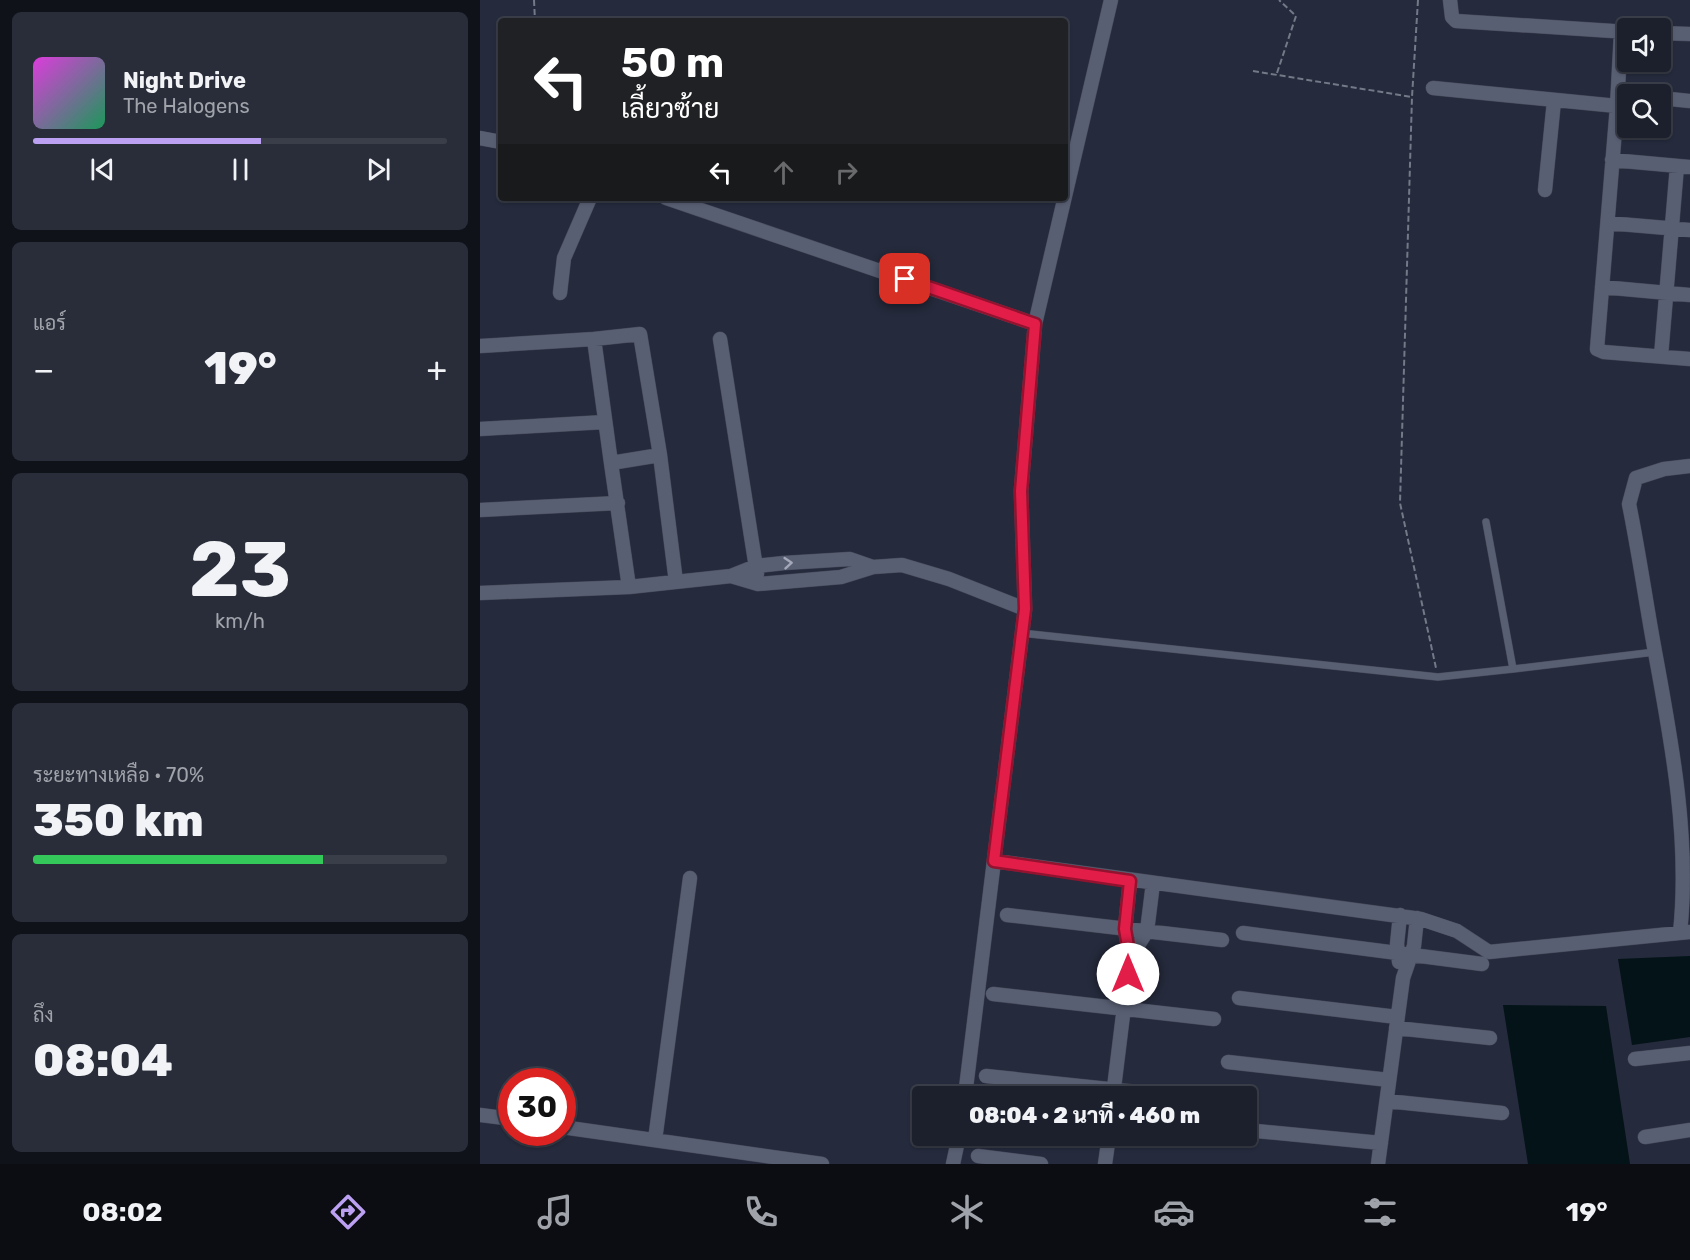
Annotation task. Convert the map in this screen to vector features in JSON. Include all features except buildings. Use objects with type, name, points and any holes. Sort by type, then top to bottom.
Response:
[{"type":"street","points":[[1068,183],[1111,0]]},
{"type":"street","points":[[1450,0],[1452,17],[1456,21],[1617,32]]},
{"type":"street","points":[[1671,33],[1690,34]]},
{"type":"street","points":[[1433,88],[1554,101],[1617,99]]},
{"type":"street","points":[[1671,99],[1690,101]]},
{"type":"street","points":[[1545,190],[1554,101]]},
{"type":"street","points":[[1617,126],[1612,160],[1598,349],[1604,352],[1690,359]]},
{"type":"street","points":[[480,138],[498,141]]},
{"type":"street","points":[[1612,160],[1684,167],[1671,228],[1661,356]]},
{"type":"street","points":[[560,293],[564,258],[589,201]]},
{"type":"street","points":[[675,201],[1035,324]]},
{"type":"street","points":[[966,1086],[1008,763],[1025,609],[1021,491],[1035,324],[1064,201]]},
{"type":"street","points":[[1608,223],[1690,230]]},
{"type":"street","points":[[1602,287],[1690,295]]},
{"type":"street","points":[[480,346],[640,334],[660,455],[676,582]]},
{"type":"street","points":[[594,339],[629,587]]},
{"type":"street","points":[[720,339],[758,584]]},
{"type":"street","points":[[480,429],[605,422]]},
{"type":"street","points":[[611,463],[660,455]]},
{"type":"street","points":[[994,861],[1417,918],[1457,931],[1489,952],[1685,932],[1686,858],[1671,733],[1629,504],[1635,478],[1690,466]]},
{"type":"street","points":[[480,510],[618,503]]},
{"type":"street","points":[[480,593],[629,587],[731,576],[756,566],[850,559],[873,567]]},
{"type":"street","points":[[731,576],[758,584],[841,577],[873,567],[902,565],[949,579],[1025,609]]},
{"type":"street","points":[[655,1140],[681,960],[690,878]]},
{"type":"street","points":[[1114,1086],[1130,958],[1125,929],[1130,881]]},
{"type":"street","points":[[1130,958],[1147,931],[1153,883]]},
{"type":"street","points":[[1007,915],[1222,940]]},
{"type":"street","points":[[1378,1164],[1404,956],[1400,915]]},
{"type":"street","points":[[1404,956],[1417,918]]},
{"type":"street","points":[[1243,933],[1404,956],[1482,964]]},
{"type":"street","points":[[993,994],[1214,1019]]},
{"type":"street","points":[[1239,998],[1490,1038]]},
{"type":"street","points":[[1635,1059],[1690,1053]]},
{"type":"street","points":[[1228,1062],[1389,1080]]},
{"type":"street","points":[[986,1076],[1061,1086]]},
{"type":"street","points":[[1387,1101],[1502,1113]]},
{"type":"street","points":[[480,1115],[498,1117]]},
{"type":"street","points":[[576,1129],[822,1164]]},
{"type":"street","points":[[1645,1137],[1690,1130]]},
{"type":"street","points":[[1257,1131],[1381,1143]]},
{"type":"street","points":[[953,1164],[957,1146]]},
{"type":"street","points":[[1105,1164],[1108,1146]]},
{"type":"street","points":[[978,1156],[1041,1164]]},
{"type":"lane","points":[[1485,522],[1513,669]]},
{"type":"lane","points":[[1021,633],[1438,677],[1655,651]]},
{"type":"path","points":[[534,0],[535,18]]},
{"type":"path","points":[[1276,74],[1296,16],[1280,0]]},
{"type":"path","points":[[1418,0],[1412,97],[1400,503],[1438,677]]},
{"type":"path","points":[[1253,70],[1412,97]]},
{"type":"shaded area","points":[[1690,956],[1690,1037],[1632,1045],[1618,959]]},
{"type":"shaded area","points":[[1503,1005],[1606,1006],[1630,1164],[1528,1164]]},
{"type":"route","points":[[905,279],[1035,324],[1021,491],[1025,609],[1008,763],[994,861],[1130,881],[1125,929],[1130,958],[1128,974]]}]
